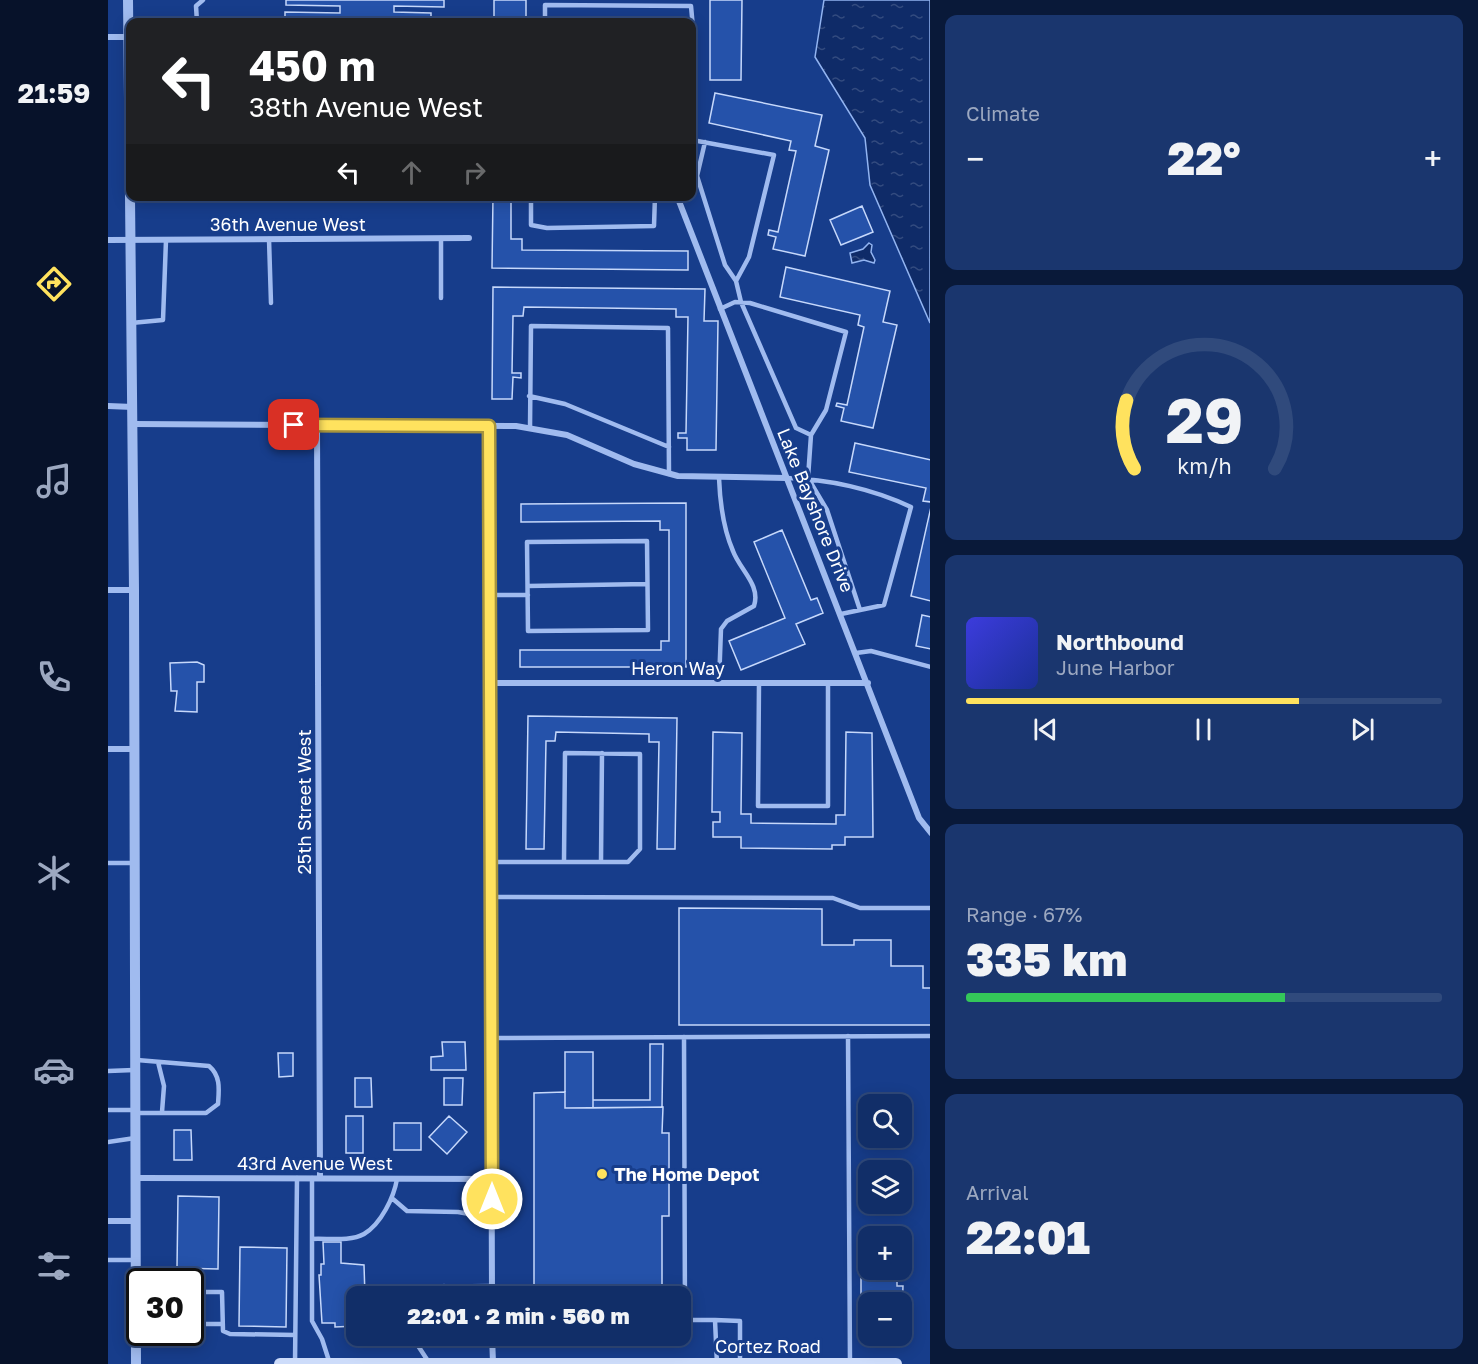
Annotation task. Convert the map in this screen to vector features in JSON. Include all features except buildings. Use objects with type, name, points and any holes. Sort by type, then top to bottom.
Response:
[{"type":"main road","name":"Cortez Road","points":[[280,1364],[896,1364]]},
{"type":"street","points":[[128,0],[128,18]]},
{"type":"street","points":[[108,37],[126,37]]},
{"type":"street","points":[[130,201],[137,1268]]},
{"type":"street","name":"Lake Bayshore Drive","points":[[678,201],[920,818],[930,833]]},
{"type":"street","name":"36th Avenue West","points":[[108,240],[469,238]]},
{"type":"street","points":[[108,406],[133,407]]},
{"type":"street","points":[[133,424],[530,428],[567,435],[634,464],[669,474],[719,478],[786,477]]},
{"type":"street","name":"25th Street West","points":[[317,425],[320,1178]]},
{"type":"street","points":[[489,426],[492,1286]]},
{"type":"street","points":[[108,590],[134,590]]},
{"type":"street","name":"Heron Way","points":[[489,683],[868,683]]},
{"type":"street","points":[[108,749],[135,749]]},
{"type":"street","name":"43rd Avenue West","points":[[138,1178],[492,1179]]},
{"type":"street","points":[[108,1221],[137,1221]]},
{"type":"street","points":[[136,1346],[136,1364]]},
{"type":"street","points":[[492,1346],[493,1363]]},
{"type":"lane","points":[[196,18],[196,6],[203,0]]},
{"type":"lane","points":[[545,18],[545,5],[691,6],[692,18]]},
{"type":"lane","points":[[696,141],[774,154],[749,257],[736,281]]},
{"type":"lane","points":[[705,142],[697,176],[725,265],[736,281],[741,302],[796,428],[811,435]]},
{"type":"lane","points":[[531,201],[531,225],[547,228],[654,226],[654,201]]},
{"type":"lane","points":[[441,238],[441,298]]},
{"type":"lane","points":[[269,239],[271,303]]},
{"type":"lane","points":[[131,323],[163,320],[166,240]]},
{"type":"lane","points":[[720,309],[741,302],[846,332],[826,410],[811,435],[808,478],[827,510],[860,610]]},
{"type":"lane","points":[[530,428],[531,326],[668,328],[669,474]]},
{"type":"lane","points":[[529,396],[565,404],[669,447]]},
{"type":"lane","points":[[786,477],[808,478],[886,495],[911,507],[884,605],[841,614]]},
{"type":"lane","points":[[719,478],[721,511],[733,553],[754,588],[756,599],[754,606],[727,621],[721,629],[719,683]]},
{"type":"lane","points":[[647,541],[647,584],[648,630],[528,631],[527,542],[647,541]]},
{"type":"lane","points":[[528,586],[647,584]]},
{"type":"lane","points":[[489,595],[528,595]]},
{"type":"lane","points":[[856,653],[871,651],[930,667]]},
{"type":"lane","points":[[759,683],[758,806],[828,806],[828,683]]},
{"type":"lane","points":[[491,862],[628,862],[640,849],[640,754],[565,753],[564,861]]},
{"type":"lane","points":[[601,862],[602,753]]},
{"type":"lane","points":[[108,863],[135,862]]},
{"type":"lane","points":[[491,897],[833,898],[860,908],[930,908]]},
{"type":"lane","points":[[848,1036],[850,1364]]},
{"type":"lane","points":[[491,1038],[930,1036]]},
{"type":"lane","points":[[684,1037],[685,1320],[740,1321],[740,1364]]},
{"type":"lane","points":[[158,1062],[164,1086],[162,1112]]},
{"type":"lane","points":[[108,1071],[158,1062],[201,1064],[216,1071],[218,1079],[218,1104],[206,1113],[108,1110]]},
{"type":"lane","points":[[108,1142],[137,1138]]},
{"type":"lane","points":[[295,1364],[297,1178]]},
{"type":"lane","points":[[312,1178],[312,1321],[322,1339],[330,1364]]},
{"type":"lane","points":[[312,1239],[347,1238],[364,1234],[393,1199],[397,1179]]},
{"type":"lane","points":[[393,1199],[407,1210],[458,1212],[492,1218]]},
{"type":"lane","points":[[108,1260],[137,1260]]},
{"type":"lane","points":[[204,1292],[222,1292],[223,1331],[230,1335],[296,1335]]},
{"type":"lane","points":[[715,1320],[717,1364]]},
{"type":"lane","points":[[204,1324],[223,1324]]},
{"type":"lane","points":[[418,1346],[430,1363]]},
{"type":"water","points":[[824,0],[930,0],[930,323],[870,185],[865,138],[815,57]]},
{"type":"water","points":[[869,243],[872,245],[874,263],[864,260],[852,263],[850,253],[863,249]]},
{"type":"place","name":"The Home Depot","points":[[602,1174]]},
{"type":"route","points":[[294,425],[489,426],[492,1199]]}]
